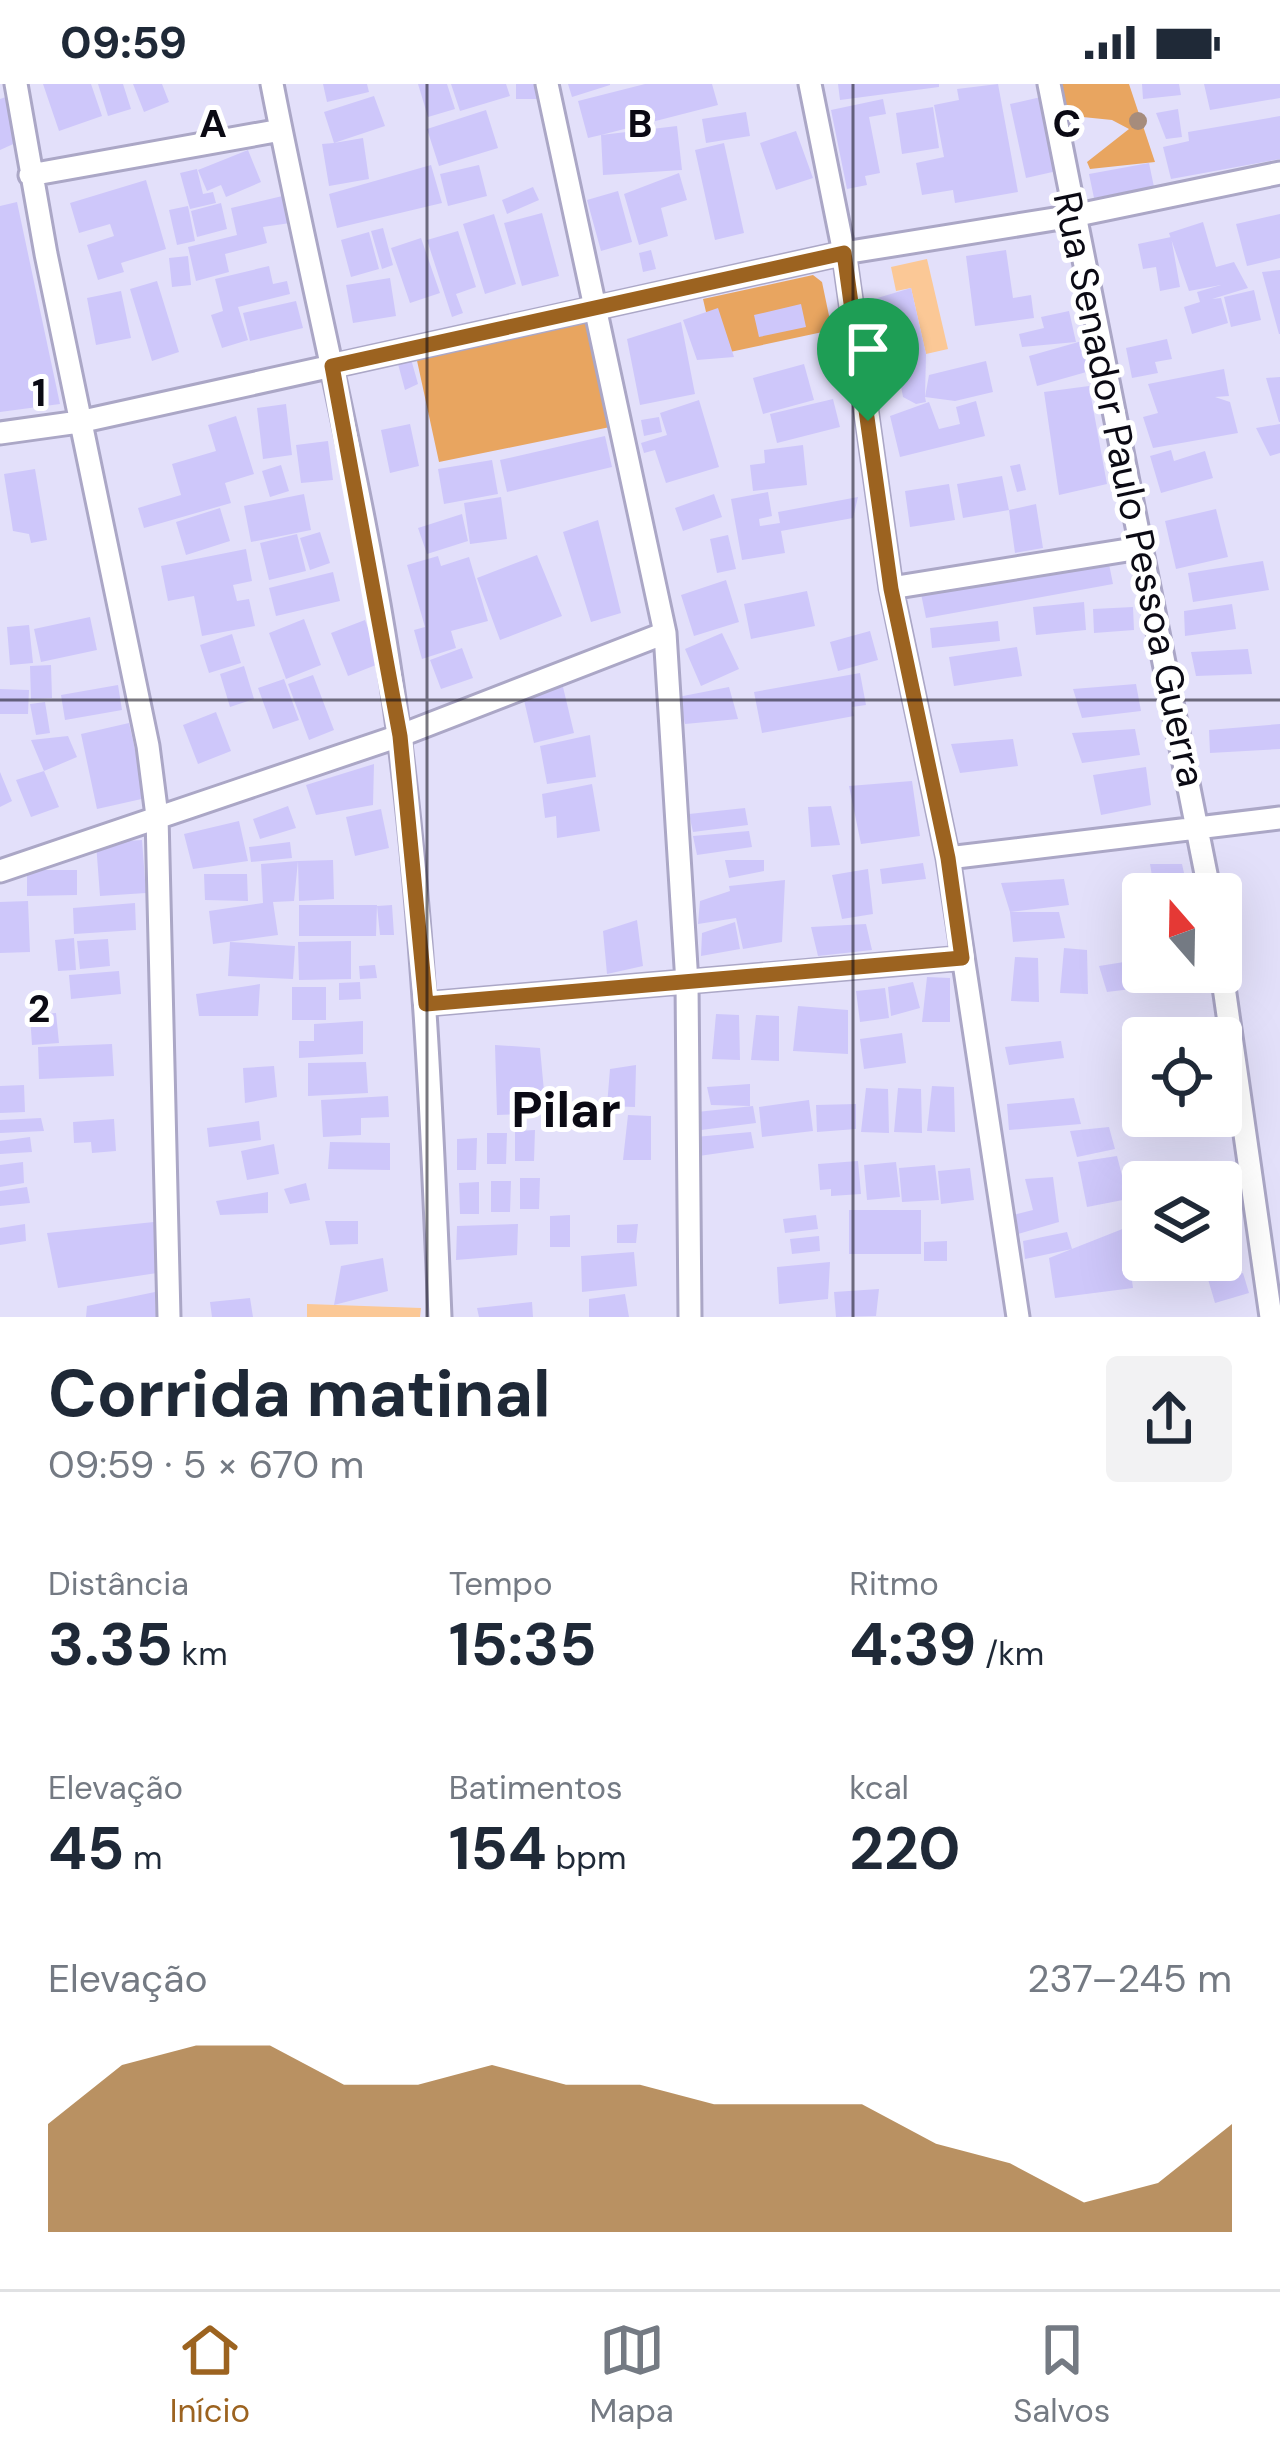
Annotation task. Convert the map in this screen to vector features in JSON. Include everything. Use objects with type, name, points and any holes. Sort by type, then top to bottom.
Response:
[{"type":"street","points":[[16,84],[79,422],[113,567],[157,816],[170,1317]]},
{"type":"street","points":[[272,84],[332,366],[400,736],[426,1004],[440,1317]]},
{"type":"street","points":[[547,84],[593,307],[649,538],[665,633],[687,983],[690,1317]]},
{"type":"street","points":[[810,84],[844,253],[891,589],[948,858],[1018,1317]]},
{"type":"street","name":"Rua Senador Paulo Pessoa Guerra","points":[[1049,84],[1207,873]]},
{"type":"street","points":[[30,175],[281,130]]},
{"type":"street","points":[[0,433],[79,422],[844,253],[1073,216],[1280,173]]},
{"type":"street","points":[[891,589],[1139,548]]},
{"type":"street","points":[[0,871],[400,736],[665,633]]},
{"type":"street","points":[[948,858],[1280,818]]},
{"type":"street","points":[[426,1004],[962,958]]},
{"type":"street","points":[[1225,993],[1271,1317]]},
{"type":"shaded area","points":[[1059,84],[1129,84],[1155,162],[1090,169],[1087,162],[1129,129],[1112,120],[1063,115]]},
{"type":"shaded area","points":[[927,259],[948,349],[926,354],[911,288],[896,291],[891,267]]},
{"type":"shaded area","points":[[813,275],[822,282],[832,330],[716,355],[703,299]]},
{"type":"shaded area","points":[[585,318],[615,426],[439,462],[416,356]]},
{"type":"shaded area","points":[[307,1304],[421,1308],[420,1317],[307,1317]]},
{"type":"building","points":[[43,84],[91,84],[102,116],[59,131]]},
{"type":"building","points":[[98,84],[123,84],[131,109],[108,116]]},
{"type":"building","points":[[133,84],[162,84],[169,102],[144,112]]},
{"type":"building","points":[[323,84],[367,84],[369,92],[327,102]]},
{"type":"building","points":[[418,84],[447,84],[455,109],[428,117]]},
{"type":"building","points":[[451,84],[506,84],[510,96],[460,111]]},
{"type":"building","points":[[516,84],[538,84],[538,99],[516,99]]},
{"type":"building","points":[[568,84],[610,84],[610,85],[572,97]]},
{"type":"building","points":[[645,84],[712,84],[718,105],[588,138],[578,101]]},
{"type":"building","points":[[838,84],[939,84],[939,87],[840,100]]},
{"type":"building","points":[[998,84],[1018,192],[955,203],[953,190],[922,195],[916,163],[944,157],[934,105],[959,100],[957,89]]},
{"type":"building","points":[[1142,84],[1179,84],[1181,95],[1143,99]]},
{"type":"building","points":[[1204,84],[1280,84],[1280,98],[1210,110]]},
{"type":"building","points":[[12,95],[20,141],[0,150],[0,99]]},
{"type":"building","points":[[374,96],[385,126],[334,143],[324,112]]},
{"type":"building","points":[[1041,97],[1057,171],[1026,178],[1010,104]]},
{"type":"building","points":[[883,99],[886,114],[869,117],[880,173],[865,176],[867,185],[847,189],[831,110]]},
{"type":"building","points":[[933,107],[939,148],[902,154],[896,113]]},
{"type":"building","points":[[1178,109],[1182,137],[1166,139],[1156,113]]},
{"type":"building","points":[[486,110],[498,148],[439,166],[427,129]]},
{"type":"building","points":[[746,112],[750,136],[706,143],[702,119]]},
{"type":"building","points":[[1280,116],[1280,159],[1171,179],[1163,147],[1189,141],[1188,132]]},
{"type":"building","points":[[677,126],[682,170],[603,175],[601,135]]},
{"type":"building","points":[[796,131],[813,178],[776,190],[760,143]]},
{"type":"building","points":[[363,138],[369,179],[329,186],[322,144]]},
{"type":"building","points":[[724,143],[744,233],[715,240],[695,150]]},
{"type":"building","points":[[248,150],[261,182],[226,197],[221,185],[207,191],[198,170]]},
{"type":"building","points":[[1149,163],[1154,187],[1094,198],[1089,174]]},
{"type":"building","points":[[431,165],[442,203],[337,228],[329,194]]},
{"type":"building","points":[[479,165],[487,196],[448,206],[440,174]]},
{"type":"building","points":[[197,169],[203,194],[213,192],[216,203],[190,209],[180,173]]},
{"type":"building","points":[[679,173],[687,200],[661,208],[668,236],[639,245],[624,194]]},
{"type":"building","points":[[146,180],[166,249],[121,263],[124,272],[98,280],[87,245],[114,236],[110,224],[79,233],[70,203]]},
{"type":"building","points":[[533,187],[539,200],[507,214],[502,200]]},
{"type":"building","points":[[618,191],[632,242],[601,251],[587,200]]},
{"type":"building","points":[[291,194],[297,222],[263,227],[267,243],[225,254],[229,272],[196,281],[188,247],[237,235],[231,208]]},
{"type":"building","points":[[17,202],[60,404],[0,412],[0,206]]},
{"type":"building","points":[[221,203],[227,229],[197,237],[191,211]]},
{"type":"building","points":[[188,206],[195,241],[177,245],[169,210]]},
{"type":"building","points":[[542,213],[559,276],[522,286],[504,223]]},
{"type":"building","points":[[494,214],[516,284],[485,294],[463,224]]},
{"type":"building","points":[[1280,214],[1280,258],[1247,266],[1236,224]]},
{"type":"building","points":[[1203,222],[1216,267],[1234,262],[1248,288],[1212,299],[1221,298],[1228,323],[1192,334],[1184,307],[1200,302],[1197,292],[1221,285],[1189,291],[1169,233]]},
{"type":"building","points":[[383,228],[393,265],[382,269],[371,231]]},
{"type":"building","points":[[458,231],[476,287],[456,294],[463,313],[452,317],[427,240]]},
{"type":"building","points":[[369,232],[379,269],[351,277],[341,240]]},
{"type":"building","points":[[1171,237],[1180,287],[1160,291],[1156,267],[1143,269],[1138,244]]},
{"type":"building","points":[[421,238],[440,293],[410,303],[391,248]]},
{"type":"building","points":[[651,250],[656,269],[643,272],[639,253]]},
{"type":"building","points":[[1006,250],[1013,298],[1031,295],[1034,318],[975,326],[966,256]]},
{"type":"building","points":[[188,256],[191,285],[172,287],[169,258]]},
{"type":"building","points":[[269,266],[273,284],[287,281],[290,294],[238,307],[248,340],[222,348],[211,315],[223,311],[215,279]]},
{"type":"building","points":[[1280,270],[1280,334],[1279,334],[1262,272]]},
{"type":"building","points":[[390,278],[396,316],[353,323],[346,285]]},
{"type":"building","points":[[157,281],[179,352],[152,361],[130,289]]},
{"type":"building","points":[[911,288],[926,354],[926,402],[916,404],[903,397],[899,376],[882,376],[864,302]]},
{"type":"building","points":[[1254,290],[1261,320],[1231,327],[1224,297]]},
{"type":"building","points":[[121,291],[131,338],[96,345],[87,298]]},
{"type":"building","points":[[296,301],[303,328],[250,341],[243,313]]},
{"type":"building","points":[[801,304],[806,327],[759,337],[754,315]]},
{"type":"building","points":[[718,308],[734,357],[697,360],[683,320]]},
{"type":"building","points":[[1069,311],[1076,342],[1022,347],[1019,334],[1044,328],[1041,317]]},
{"type":"building","points":[[681,322],[695,394],[640,405],[627,339]]},
{"type":"building","points":[[1167,339],[1172,359],[1155,362],[1158,373],[1132,378],[1126,348]]},
{"type":"building","points":[[1082,341],[1090,371],[1037,386],[1029,356]]},
{"type":"building","points":[[411,359],[418,384],[405,390],[398,364]]},
{"type":"building","points":[[986,361],[993,392],[955,401],[925,397],[929,375]]},
{"type":"building","points":[[804,364],[814,400],[763,414],[753,378]]},
{"type":"building","points":[[1224,369],[1229,396],[1215,397],[1230,402],[1238,433],[1153,448],[1143,417],[1158,413],[1148,384]]},
{"type":"building","points":[[1280,377],[1280,422],[1279,422],[1266,378]]},
{"type":"building","points":[[1089,386],[1107,484],[1059,495],[1044,392]]},
{"type":"building","points":[[833,399],[840,427],[777,443],[770,414]]},
{"type":"building","points":[[699,400],[719,467],[666,483],[655,450],[644,453],[641,443],[667,435],[660,413]]},
{"type":"building","points":[[976,401],[985,436],[900,457],[890,416],[929,402],[939,429],[960,424],[956,407]]},
{"type":"building","points":[[286,404],[292,455],[263,459],[257,408]]},
{"type":"building","points":[[236,416],[254,474],[225,483],[231,503],[144,528],[138,508],[181,495],[172,464],[216,451],[208,425]]},
{"type":"building","points":[[659,417],[662,432],[644,436],[641,420]]},
{"type":"building","points":[[410,424],[419,466],[390,473],[381,430]]},
{"type":"building","points":[[1280,424],[1280,453],[1270,456],[1256,428]]},
{"type":"building","points":[[605,436],[612,467],[507,492],[500,460]]},
{"type":"building","points":[[328,441],[333,480],[301,483],[296,445]]},
{"type":"building","points":[[803,445],[807,485],[753,491],[750,465],[765,463],[764,450]]},
{"type":"building","points":[[1171,450],[1174,461],[1205,451],[1213,478],[1161,493],[1150,456]]},
{"type":"building","points":[[492,460],[498,494],[444,504],[438,469]]},
{"type":"building","points":[[1020,464],[1026,490],[1017,492],[1010,466]]},
{"type":"building","points":[[281,465],[289,491],[270,497],[262,471]]},
{"type":"building","points":[[35,469],[47,540],[31,543],[29,534],[13,531],[4,474]]},
{"type":"building","points":[[1002,476],[1009,510],[963,518],[957,484]]},
{"type":"building","points":[[949,484],[955,520],[910,527],[905,491]]},
{"type":"building","points":[[768,492],[772,516],[759,519],[760,526],[780,523],[778,512],[858,497],[853,518],[781,531],[785,553],[742,560],[731,499]]},
{"type":"building","points":[[304,494],[311,530],[251,542],[244,506]]},
{"type":"building","points":[[714,494],[722,517],[683,531],[675,508]]},
{"type":"building","points":[[501,497],[507,539],[470,544],[464,503]]},
{"type":"building","points":[[1036,504],[1043,548],[1015,553],[1009,510]]},
{"type":"building","points":[[220,508],[230,541],[186,555],[176,522]]},
{"type":"building","points":[[1216,509],[1228,557],[1176,569],[1165,521]]},
{"type":"building","points":[[462,514],[468,541],[427,554],[418,528]]},
{"type":"building","points":[[598,520],[621,613],[591,622],[563,532]]},
{"type":"building","points":[[320,532],[330,563],[310,570],[300,538]]},
{"type":"building","points":[[297,534],[306,571],[269,580],[260,543]]},
{"type":"building","points":[[728,535],[736,569],[717,573],[710,539]]},
{"type":"building","points":[[246,549],[252,581],[233,585],[237,601],[249,599],[255,626],[202,636],[194,596],[168,601],[161,566]]},
{"type":"building","points":[[1107,554],[1113,584],[926,618],[920,589]]},
{"type":"building","points":[[537,555],[562,616],[500,640],[477,578]]},
{"type":"building","points":[[438,556],[441,566],[469,557],[488,621],[451,631],[456,648],[422,659],[414,630],[425,627],[407,565]]},
{"type":"building","points":[[1263,561],[1269,590],[1193,602],[1188,573]]},
{"type":"building","points":[[333,572],[340,601],[276,616],[269,588]]},
{"type":"building","points":[[726,580],[739,622],[694,636],[681,595]]},
{"type":"building","points":[[807,591],[815,626],[751,639],[744,604]]},
{"type":"building","points":[[1084,602],[1086,630],[1036,635],[1033,607]]},
{"type":"building","points":[[1232,604],[1236,629],[1185,636],[1184,611]]},
{"type":"building","points":[[1133,607],[1134,630],[1094,633],[1093,609]]},
{"type":"building","points":[[90,617],[97,650],[41,662],[34,629]]},
{"type":"building","points":[[304,619],[321,665],[286,679],[269,633]]},
{"type":"building","points":[[365,620],[381,663],[348,676],[331,633]]},
{"type":"building","points":[[998,621],[1000,641],[932,648],[930,628]]},
{"type":"building","points":[[29,625],[33,663],[10,665],[7,627]]},
{"type":"building","points":[[870,631],[878,660],[838,671],[830,642]]},
{"type":"building","points":[[722,633],[739,669],[701,686],[685,649]]},
{"type":"building","points":[[232,634],[241,663],[209,673],[200,645]]},
{"type":"building","points":[[1017,647],[1022,676],[954,686],[949,657]]},
{"type":"building","points":[[462,648],[473,678],[441,689],[430,660]]},
{"type":"building","points":[[1248,649],[1252,674],[1196,676],[1191,652]]},
{"type":"building","points":[[51,665],[52,698],[31,699],[30,666]]},
{"type":"building","points":[[244,666],[254,699],[230,707],[220,674]]},
{"type":"building","points":[[860,673],[866,705],[852,707],[854,716],[762,733],[754,692]]},
{"type":"building","points":[[313,675],[334,730],[309,740],[288,684]]},
{"type":"building","points":[[284,679],[299,720],[273,729],[258,688]]},
{"type":"building","points":[[1136,684],[1141,711],[1082,718],[1073,689]]},
{"type":"building","points":[[118,685],[122,710],[65,720],[61,695]]},
{"type":"building","points":[[563,687],[574,733],[534,743],[523,696]]},
{"type":"building","points":[[729,687],[738,719],[685,724],[678,697]]},
{"type":"building","points":[[0,689],[29,690],[28,714],[0,714]]},
{"type":"building","points":[[45,702],[50,733],[36,735],[30,704]]},
{"type":"building","points":[[216,712],[231,751],[198,764],[183,725]]},
{"type":"building","points":[[129,723],[146,798],[97,809],[81,734]]},
{"type":"building","points":[[1280,724],[1280,749],[1210,753],[1209,730]]},
{"type":"building","points":[[1135,729],[1140,755],[1082,763],[1072,733]]},
{"type":"building","points":[[590,735],[596,777],[547,784],[540,746]]},
{"type":"building","points":[[68,736],[77,757],[44,771],[31,740]]},
{"type":"building","points":[[1013,739],[1018,766],[960,773],[951,744]]},
{"type":"building","points":[[374,764],[373,805],[316,815],[306,785]]},
{"type":"building","points":[[1146,767],[1151,805],[1101,815],[1093,775]]},
{"type":"building","points":[[44,771],[59,807],[31,817],[16,780]]},
{"type":"building","points":[[0,772],[12,801],[0,807]]},
{"type":"building","points":[[912,781],[920,836],[861,844],[849,786]]},
{"type":"building","points":[[592,784],[600,831],[557,838],[556,816],[545,818],[542,794]]},
{"type":"building","points":[[288,806],[296,828],[260,839],[253,819]]},
{"type":"building","points":[[831,806],[840,845],[811,847],[808,807]]},
{"type":"building","points":[[745,808],[748,825],[693,832],[689,814]]},
{"type":"building","points":[[381,809],[389,848],[355,856],[346,817]]},
{"type":"building","points":[[239,821],[248,861],[193,869],[184,834]]},
{"type":"building","points":[[749,831],[752,847],[697,855],[693,836]]},
{"type":"building","points":[[142,840],[146,893],[100,896],[96,843]]},
{"type":"building","points":[[290,842],[292,858],[251,862],[249,847]]},
{"type":"building","points":[[333,860],[334,899],[299,901],[298,861]]},
{"type":"building","points":[[725,860],[764,860],[764,871],[729,878]]},
{"type":"building","points":[[298,861],[294,901],[273,902],[278,935],[213,944],[209,911],[263,903],[261,864]]},
{"type":"building","points":[[923,863],[926,879],[882,884],[880,869]]},
{"type":"building","points":[[1150,864],[1182,864],[1184,873],[1152,873]]},
{"type":"building","points":[[868,869],[873,914],[842,919],[832,875]]},
{"type":"building","points":[[27,870],[77,870],[77,895],[27,896]]},
{"type":"building","points":[[204,874],[247,874],[248,901],[205,900]]},
{"type":"building","points":[[1064,879],[1069,905],[1010,912],[1001,883]]},
{"type":"building","points":[[785,880],[782,942],[743,949],[736,918],[698,924],[700,901],[730,891],[729,886]]},
{"type":"building","points":[[28,901],[30,952],[0,953],[0,902]]},
{"type":"building","points":[[135,903],[136,930],[74,934],[73,908]]},
{"type":"building","points":[[299,905],[377,905],[376,936],[299,936]]},
{"type":"building","points":[[392,905],[394,935],[380,935],[377,906]]},
{"type":"building","points":[[1010,912],[1059,912],[1065,938],[1013,942]]},
{"type":"building","points":[[637,920],[643,966],[607,974],[603,931]]},
{"type":"building","points":[[735,922],[740,949],[701,956],[702,933]]},
{"type":"building","points":[[866,924],[872,950],[818,956],[811,927]]},
{"type":"building","points":[[74,938],[76,970],[58,971],[55,940]]},
{"type":"building","points":[[108,939],[110,966],[80,969],[77,941]]},
{"type":"building","points":[[351,941],[351,979],[299,980],[298,942]]},
{"type":"building","points":[[230,942],[295,946],[293,979],[228,976]]},
{"type":"building","points":[[1064,948],[1087,950],[1088,994],[1060,993]]},
{"type":"building","points":[[1015,957],[1038,958],[1039,1002],[1011,1001]]},
{"type":"building","points":[[1122,962],[1122,990],[1107,992],[1099,966]]},
{"type":"building","points":[[375,965],[377,978],[360,979],[359,966]]},
{"type":"building","points":[[119,971],[121,994],[71,999],[69,975]]},
{"type":"building","points":[[927,977],[950,978],[950,1022],[922,1022]]},
{"type":"building","points":[[360,982],[361,999],[339,1000],[339,983]]},
{"type":"building","points":[[913,982],[920,1008],[891,1016],[888,987]]},
{"type":"building","points":[[260,984],[258,1016],[199,1016],[196,994]]},
{"type":"building","points":[[292,987],[326,987],[326,1020],[292,1020]]},
{"type":"building","points":[[885,988],[889,1018],[860,1022],[856,991]]},
{"type":"building","points":[[798,1006],[848,1010],[848,1054],[793,1051]]},
{"type":"building","points":[[56,1013],[59,1043],[32,1045],[30,1015]]},
{"type":"building","points":[[716,1014],[739,1015],[740,1060],[712,1059]]},
{"type":"building","points":[[756,1015],[779,1016],[779,1061],[751,1060]]},
{"type":"building","points":[[363,1021],[363,1054],[299,1058],[299,1041],[314,1041],[314,1024]]},
{"type":"building","points":[[902,1033],[906,1063],[864,1069],[860,1039]]},
{"type":"building","points":[[1061,1041],[1064,1058],[1009,1065],[1005,1047]]},
{"type":"building","points":[[112,1044],[114,1076],[39,1079],[38,1047]]},
{"type":"building","points":[[495,1045],[540,1048],[546,1113],[497,1115]]},
{"type":"building","points":[[366,1062],[368,1093],[308,1096],[308,1063]]},
{"type":"building","points":[[636,1065],[635,1107],[607,1106],[610,1069]]},
{"type":"building","points":[[274,1066],[277,1097],[245,1103],[243,1068]]},
{"type":"building","points":[[750,1084],[750,1106],[711,1105],[707,1087]]},
{"type":"building","points":[[24,1085],[25,1112],[0,1113],[0,1086]]},
{"type":"building","points":[[932,1086],[954,1087],[955,1132],[927,1131]]},
{"type":"building","points":[[866,1088],[888,1089],[889,1133],[861,1132]]},
{"type":"building","points":[[898,1088],[921,1089],[922,1133],[894,1132]]},
{"type":"building","points":[[388,1096],[389,1117],[361,1118],[361,1135],[323,1137],[321,1100]]},
{"type":"building","points":[[1074,1098],[1081,1124],[1009,1130],[1007,1104]]},
{"type":"building","points":[[809,1100],[813,1131],[762,1137],[759,1107]]},
{"type":"building","points":[[856,1104],[856,1129],[817,1132],[816,1105]]},
{"type":"building","points":[[753,1106],[756,1123],[701,1130],[697,1112]]},
{"type":"building","points":[[628,1115],[651,1116],[651,1160],[623,1160]]},
{"type":"building","points":[[41,1118],[44,1131],[0,1133],[0,1120]]},
{"type":"building","points":[[114,1119],[116,1151],[92,1153],[91,1142],[74,1143],[73,1122]]},
{"type":"building","points":[[259,1121],[261,1140],[209,1147],[207,1128]]},
{"type":"building","points":[[1109,1127],[1115,1149],[1077,1157],[1070,1131]]},
{"type":"building","points":[[535,1130],[534,1161],[515,1161],[515,1131]]},
{"type":"building","points":[[751,1132],[754,1148],[699,1156],[695,1137]]},
{"type":"building","points":[[487,1133],[507,1133],[506,1164],[487,1164]]},
{"type":"building","points":[[30,1137],[32,1152],[0,1154],[0,1141]]},
{"type":"building","points":[[477,1138],[476,1170],[457,1170],[457,1139]]},
{"type":"building","points":[[330,1142],[390,1143],[390,1170],[328,1169]]},
{"type":"building","points":[[274,1144],[279,1174],[247,1180],[241,1151]]},
{"type":"building","points":[[1117,1156],[1122,1200],[1087,1207],[1078,1162]]},
{"type":"building","points":[[858,1161],[861,1194],[831,1196],[831,1189],[820,1190],[818,1164]]},
{"type":"building","points":[[23,1162],[24,1183],[0,1187],[0,1165]]},
{"type":"building","points":[[896,1162],[900,1197],[867,1200],[864,1165]]},
{"type":"building","points":[[935,1165],[939,1200],[902,1202],[899,1168]]},
{"type":"building","points":[[970,1168],[974,1200],[941,1204],[938,1171]]},
{"type":"building","points":[[1053,1177],[1059,1222],[1018,1234],[1013,1215],[1033,1210],[1025,1179]]},
{"type":"building","points":[[520,1178],[540,1178],[539,1209],[520,1209]]},
{"type":"building","points":[[491,1181],[511,1181],[510,1212],[491,1212]]},
{"type":"building","points":[[479,1182],[479,1214],[460,1214],[459,1183]]},
{"type":"building","points":[[306,1183],[310,1200],[290,1204],[284,1189]]},
{"type":"building","points":[[27,1187],[30,1203],[0,1206],[0,1191]]},
{"type":"building","points":[[268,1192],[268,1213],[220,1215],[216,1201]]},
{"type":"building","points":[[849,1210],[921,1210],[921,1254],[849,1254]]},
{"type":"building","points":[[570,1215],[570,1247],[550,1247],[550,1216]]},
{"type":"building","points":[[816,1215],[818,1229],[785,1233],[783,1219]]},
{"type":"building","points":[[325,1221],[358,1221],[358,1244],[330,1245]]},
{"type":"building","points":[[154,1222],[157,1273],[58,1288],[47,1233]]},
{"type":"building","points":[[25,1224],[26,1241],[0,1245],[0,1228]]},
{"type":"building","points":[[518,1224],[517,1255],[456,1260],[457,1226]]},
{"type":"building","points":[[638,1224],[636,1243],[617,1243],[617,1225]]},
{"type":"building","points":[[1122,1229],[1122,1281],[1132,1281],[1133,1288],[1055,1298],[1049,1258]]},
{"type":"building","points":[[1067,1232],[1072,1249],[1025,1259],[1023,1241]]},
{"type":"building","points":[[819,1236],[820,1251],[792,1254],[790,1239]]},
{"type":"building","points":[[947,1241],[947,1261],[924,1261],[924,1242]]},
{"type":"building","points":[[634,1252],[637,1286],[582,1292],[581,1256]]},
{"type":"building","points":[[383,1258],[388,1291],[334,1305],[341,1266]]},
{"type":"building","points":[[830,1262],[828,1299],[779,1304],[777,1267]]},
{"type":"building","points":[[1243,1273],[1249,1293],[1215,1303],[1209,1281],[1242,1281]]},
{"type":"building","points":[[879,1289],[876,1316],[836,1317],[834,1292]]},
{"type":"building","points":[[155,1292],[156,1317],[86,1317],[87,1306]]},
{"type":"building","points":[[625,1294],[629,1317],[589,1317],[589,1299]]},
{"type":"building","points":[[250,1298],[253,1317],[212,1317],[210,1302]]},
{"type":"building","points":[[532,1302],[533,1317],[479,1317],[477,1308]]},
{"type":"district","name":"Pilar","points":[[566,1109]]},
{"type":"route","points":[[844,253],[868,421],[891,589],[948,858],[962,958],[426,1004],[400,736],[332,366],[844,253]]}]
